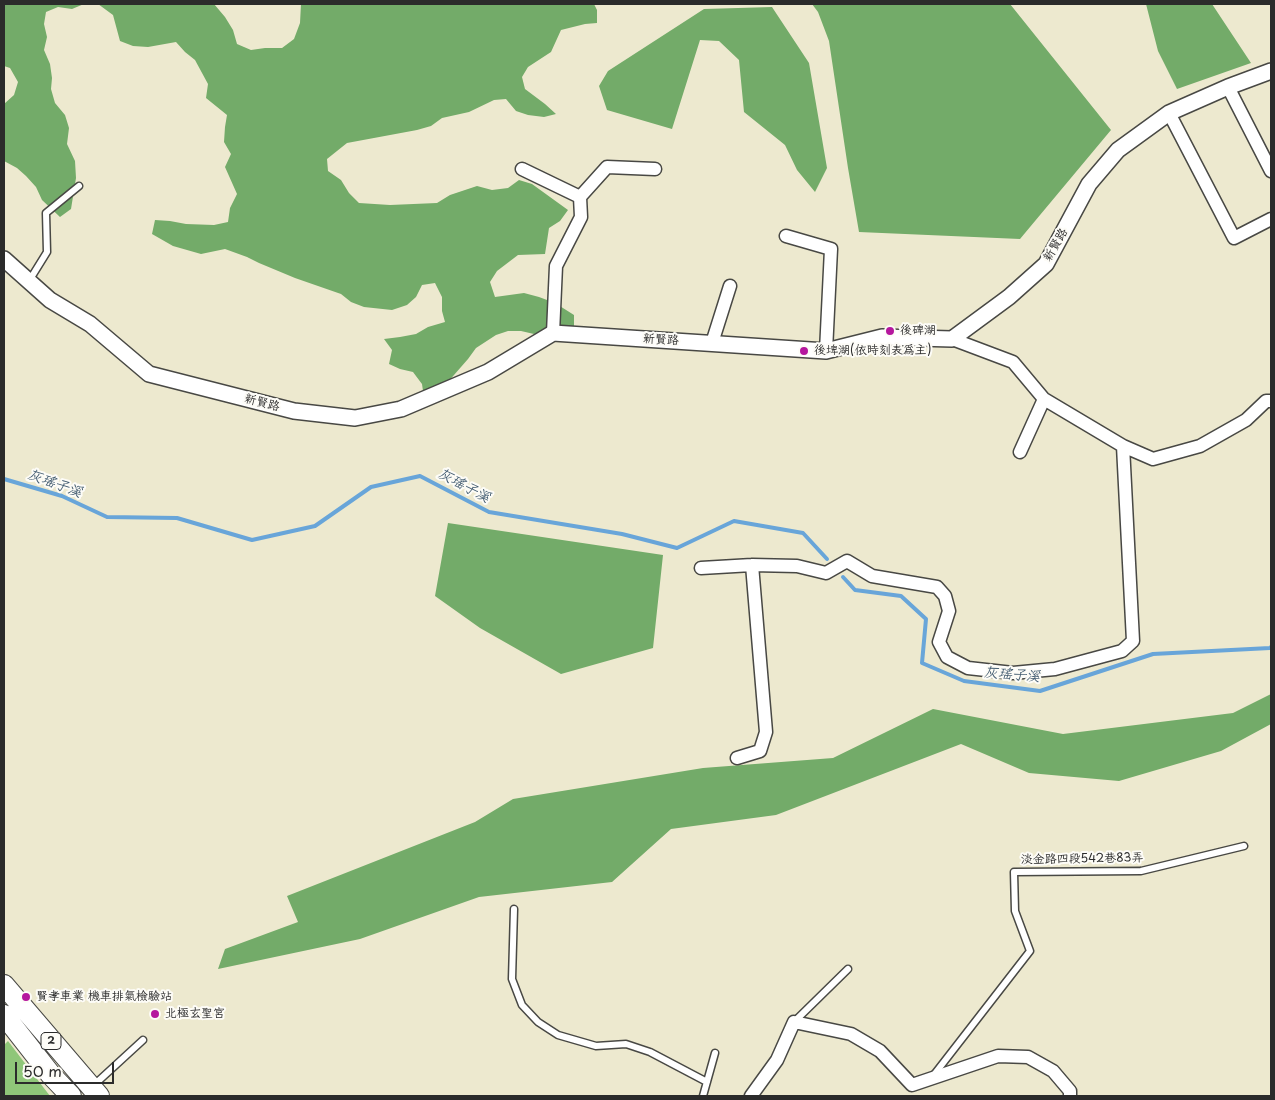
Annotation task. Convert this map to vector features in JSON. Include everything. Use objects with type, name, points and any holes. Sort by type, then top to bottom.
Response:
[{"type":"main road","name":"2","points":[[4,985],[95,1092]]},
{"type":"main road","name":"2","points":[[4,1015],[70,1096]]},
{"type":"street","name":"新賢路","points":[[4,258],[50,300],[90,324],[149,374],[294,411],[355,418],[401,410],[488,372],[553,333],[826,351],[882,337],[952,339],[1009,297],[1046,264],[1089,184],[1118,150],[1169,113],[1228,87],[1271,71]]},
{"type":"street","points":[[1228,87],[1271,170]]},
{"type":"street","points":[[1169,113],[1234,238],[1271,219]]},
{"type":"street","points":[[553,333],[556,266],[581,217],[580,197],[608,167],[655,169]]},
{"type":"street","points":[[522,169],[580,197]]},
{"type":"street","points":[[786,236],[831,249],[826,351]]},
{"type":"street","points":[[712,343],[730,286]]},
{"type":"street","points":[[952,339],[1013,362],[1044,399],[1123,446],[1153,459],[1200,446],[1246,420],[1266,401],[1271,401]]},
{"type":"street","points":[[1020,452],[1044,399]]},
{"type":"street","points":[[701,568],[752,565],[797,566],[826,573],[847,561],[872,576],[937,587],[945,596],[949,611],[939,642],[947,657],[968,668],[1013,673],[1055,669],[1122,651],[1133,641],[1123,446]]},
{"type":"street","points":[[737,758],[760,751],[766,732],[752,565]]},
{"type":"street","points":[[752,1096],[777,1060],[794,1022],[851,1034],[880,1051],[912,1085],[998,1056],[1028,1057],[1053,1071],[1070,1091],[1070,1096]]},
{"type":"lane","points":[[29,281],[47,252],[46,213],[79,186]]},
{"type":"lane","name":"淡金路四段542巷83弄","points":[[929,1080],[1030,951],[1016,911],[1014,872],[1141,871],[1244,846]]},
{"type":"lane","points":[[514,909],[512,979],[522,1004],[538,1022],[558,1035],[596,1046],[626,1044],[650,1052],[707,1082]]},
{"type":"lane","points":[[794,1022],[848,969]]},
{"type":"lane","points":[[95,1092],[143,1040]]},
{"type":"lane","points":[[703,1096],[715,1052]]},
{"type":"green space","points":[[4,4],[84,4],[72,9],[58,7],[46,12],[44,24],[47,37],[44,50],[50,64],[51,89],[55,103],[65,115],[69,128],[67,144],[75,161],[76,178],[71,209],[60,217],[42,200],[36,187],[26,176],[17,168],[4,161],[4,104],[14,95],[18,82],[10,68],[4,66]]},
{"type":"green space","points":[[98,4],[214,4],[233,30],[237,44],[251,50],[282,48],[294,39],[300,23],[301,4],[594,4],[597,10],[597,23],[561,30],[551,52],[528,67],[522,77],[525,89],[556,114],[544,117],[528,115],[516,111],[506,99],[494,100],[469,112],[442,118],[431,126],[347,143],[327,159],[328,171],[341,180],[349,193],[359,203],[390,205],[437,203],[450,195],[477,186],[492,190],[508,188],[519,180],[532,184],[568,210],[560,221],[549,228],[545,254],[518,255],[497,271],[490,282],[495,297],[524,293],[555,303],[574,315],[574,330],[534,334],[508,331],[496,335],[476,348],[447,383],[424,398],[422,384],[413,372],[389,364],[392,350],[384,339],[416,334],[428,327],[445,322],[442,311],[442,297],[435,283],[422,285],[416,297],[407,305],[392,310],[364,307],[351,302],[341,294],[295,278],[225,249],[201,254],[173,246],[152,234],[155,220],[214,225],[228,222],[230,208],[237,194],[225,167],[231,154],[224,142],[227,115],[206,98],[208,84],[195,60],[176,42],[148,47],[133,46],[120,41],[113,15]]},
{"type":"green space","points":[[812,4],[1010,4],[1111,130],[1020,239],[859,232],[829,41],[818,12]]},
{"type":"green space","points":[[1146,4],[1212,4],[1251,63],[1177,89],[1158,51]]},
{"type":"green space","points":[[772,7],[809,63],[827,168],[815,192],[797,170],[785,145],[744,112],[739,60],[719,41],[700,40],[672,129],[607,110],[599,86],[608,71],[704,9]]},
{"type":"green space","points":[[448,523],[663,555],[653,648],[561,674],[480,628],[435,596]]},
{"type":"green space","points":[[1271,694],[1271,724],[1221,751],[1119,781],[1029,773],[961,744],[776,815],[671,829],[612,882],[479,897],[360,939],[218,969],[225,949],[298,922],[287,896],[475,822],[513,799],[703,768],[833,758],[933,709],[1063,734],[1233,713]]},
{"type":"green space","points":[[8,1041],[50,1096],[4,1096],[4,1045]]},
{"type":"waterway","name":"灰瑤子溪","points":[[4,479],[62,496],[107,517],[177,518],[252,540],[315,526],[371,487],[420,476],[489,512],[622,534],[677,548],[734,521],[803,533],[827,559]]},
{"type":"waterway","name":"灰瑤子溪","points":[[843,577],[855,590],[901,596],[926,619],[922,663],[964,681],[1040,691],[1153,654],[1271,647]]},
{"type":"place","name":"後碑湖","points":[[890,331]]},
{"type":"place","name":"後埤湖(依時刻表為主)","points":[[804,351]]},
{"type":"place","name":"賢孝車業 機車排氣檢驗站","points":[[26,997]]},
{"type":"place","name":"北極玄聖宮","points":[[155,1014]]}]
